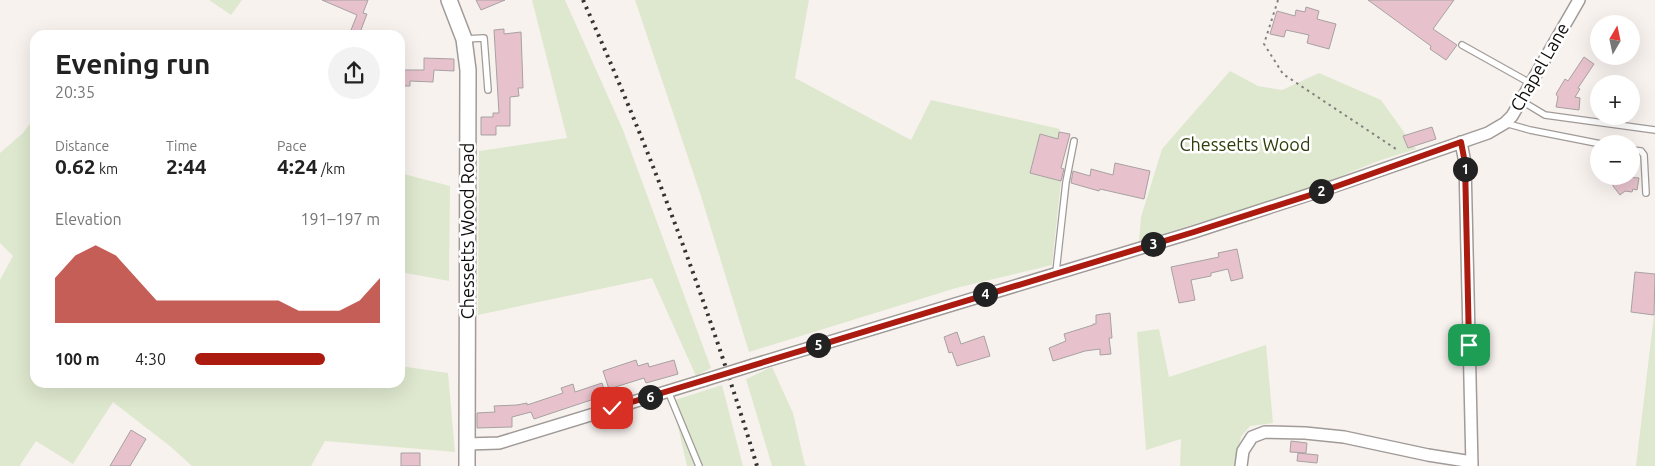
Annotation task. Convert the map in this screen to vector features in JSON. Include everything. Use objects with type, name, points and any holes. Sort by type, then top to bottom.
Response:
[{"type":"street","name":"Chessetts Wood Road","points":[[449,0],[464,39],[468,70],[467,466]]},
{"type":"street","name":"Chapel Lane","points":[[467,444],[498,443],[1260,211],[1488,133],[1505,123],[1512,116],[1579,0]]},
{"type":"street","points":[[1241,466],[1244,451],[1252,437],[1265,432],[1305,432],[1344,437],[1472,464],[1465,163],[1461,142]]},
{"type":"lane","points":[[464,39],[484,38],[488,90]]},
{"type":"lane","points":[[1462,45],[1530,83]]},
{"type":"lane","points":[[1520,100],[1544,115],[1655,130]]},
{"type":"lane","points":[[1505,123],[1590,142]]},
{"type":"lane","points":[[1056,272],[1066,182],[1074,141]]},
{"type":"lane","points":[[1640,152],[1644,155],[1646,193]]},
{"type":"lane","points":[[668,391],[699,466]]},
{"type":"path","points":[[1278,0],[1264,44],[1283,74],[1412,159]]},
{"type":"green space","points":[[209,0],[242,0],[231,15]]},
{"type":"green space","points":[[532,0],[565,0],[623,130],[711,368],[696,376],[652,278],[478,315],[479,151],[567,138]]},
{"type":"green space","points":[[635,0],[809,0],[795,78],[911,140],[931,100],[1060,129],[1058,139],[1040,134],[1030,173],[1061,181],[1052,265],[956,288],[749,352],[700,193]]},
{"type":"green space","name":"Chessetts Wood","points":[[1230,71],[1258,86],[1282,90],[1319,73],[1381,100],[1416,149],[1381,160],[1303,191],[1139,241],[1141,217],[1162,149]]},
{"type":"green space","points":[[30,124],[30,388],[405,388],[405,367],[448,373],[455,452],[325,441],[311,466],[192,466],[171,447],[113,402],[73,464],[36,441],[21,466],[0,466],[0,280],[13,256],[0,243],[0,153],[23,133]]},
{"type":"green space","points":[[405,174],[450,186],[449,281],[405,273]]},
{"type":"green space","points":[[1655,304],[1655,466],[1636,466],[1654,315]]},
{"type":"green space","points":[[1159,329],[1169,377],[1266,345],[1273,423],[1250,426],[1241,437],[1236,466],[1180,466],[1181,439],[1146,450],[1137,332]]},
{"type":"green space","points":[[772,367],[793,413],[805,465],[807,466],[772,466],[746,379]]},
{"type":"green space","points":[[722,385],[743,466],[687,466],[672,401]]},
{"type":"building","points":[[322,0],[368,0],[363,13],[367,14],[361,30],[351,30],[357,15]]},
{"type":"building","points":[[476,0],[505,0],[481,10]]},
{"type":"building","points":[[1368,0],[1454,0],[1433,29],[1457,45],[1446,60],[1430,49],[1431,46]]},
{"type":"building","points":[[1306,7],[1319,11],[1317,19],[1336,24],[1329,49],[1307,43],[1309,35],[1286,30],[1284,37],[1270,34],[1277,11],[1295,16],[1296,10],[1305,12]]},
{"type":"building","points":[[504,29],[504,34],[521,32],[523,88],[518,88],[519,96],[510,97],[510,126],[496,126],[496,135],[481,135],[481,117],[493,117],[493,113],[499,113],[494,30]]},
{"type":"building","points":[[1584,57],[1590,61],[1590,65],[1593,65],[1578,88],[1580,89],[1575,97],[1580,98],[1579,110],[1556,107],[1558,97],[1556,94],[1565,79],[1568,81]]},
{"type":"building","points":[[424,58],[454,59],[454,71],[434,70],[433,82],[410,81],[410,86],[405,86],[405,70],[424,70]]},
{"type":"building","points":[[1432,127],[1436,139],[1408,148],[1403,136]]},
{"type":"building","points":[[1059,132],[1070,134],[1061,168],[1064,169],[1061,181],[1030,173],[1040,134],[1058,139]]},
{"type":"building","points":[[1115,163],[1150,171],[1144,199],[1100,189],[1099,191],[1071,183],[1073,171],[1090,176],[1091,169],[1113,175]]},
{"type":"building","points":[[1638,185],[1637,190],[1633,189],[1632,192],[1625,191],[1620,195],[1613,186]]},
{"type":"building","points":[[1237,249],[1243,278],[1231,281],[1228,269],[1211,273],[1211,276],[1191,280],[1195,300],[1179,303],[1171,267],[1219,257],[1218,253]]},
{"type":"building","points":[[1635,272],[1655,274],[1654,315],[1631,312]]},
{"type":"building","points":[[1110,313],[1112,338],[1109,338],[1111,354],[1100,355],[1100,349],[1085,351],[1053,361],[1049,348],[1066,341],[1064,334],[1096,324],[1096,315]]},
{"type":"building","points":[[957,332],[961,344],[984,336],[990,356],[957,366],[952,352],[949,353],[944,337]]},
{"type":"building","points":[[636,360],[638,366],[648,363],[649,367],[674,360],[678,374],[646,383],[644,378],[609,389],[603,371]]},
{"type":"building","points":[[602,383],[606,395],[534,419],[531,412],[512,417],[512,427],[477,428],[477,413],[495,412],[494,406],[527,403],[527,405],[563,393],[561,388],[573,384],[575,392]]},
{"type":"building","points":[[131,430],[146,439],[130,466],[110,466]]},
{"type":"building","points":[[1291,441],[1307,443],[1306,453],[1290,452]]},
{"type":"building","points":[[401,453],[420,453],[420,466],[401,466]]},
{"type":"building","points":[[1298,453],[1318,455],[1317,463],[1297,461]]},
{"type":"railway","points":[[583,0],[678,230],[719,347],[757,466]]},
{"type":"route","points":[[612,408],[1056,272],[1194,232],[1326,190],[1461,142],[1465,163],[1469,345]]}]
